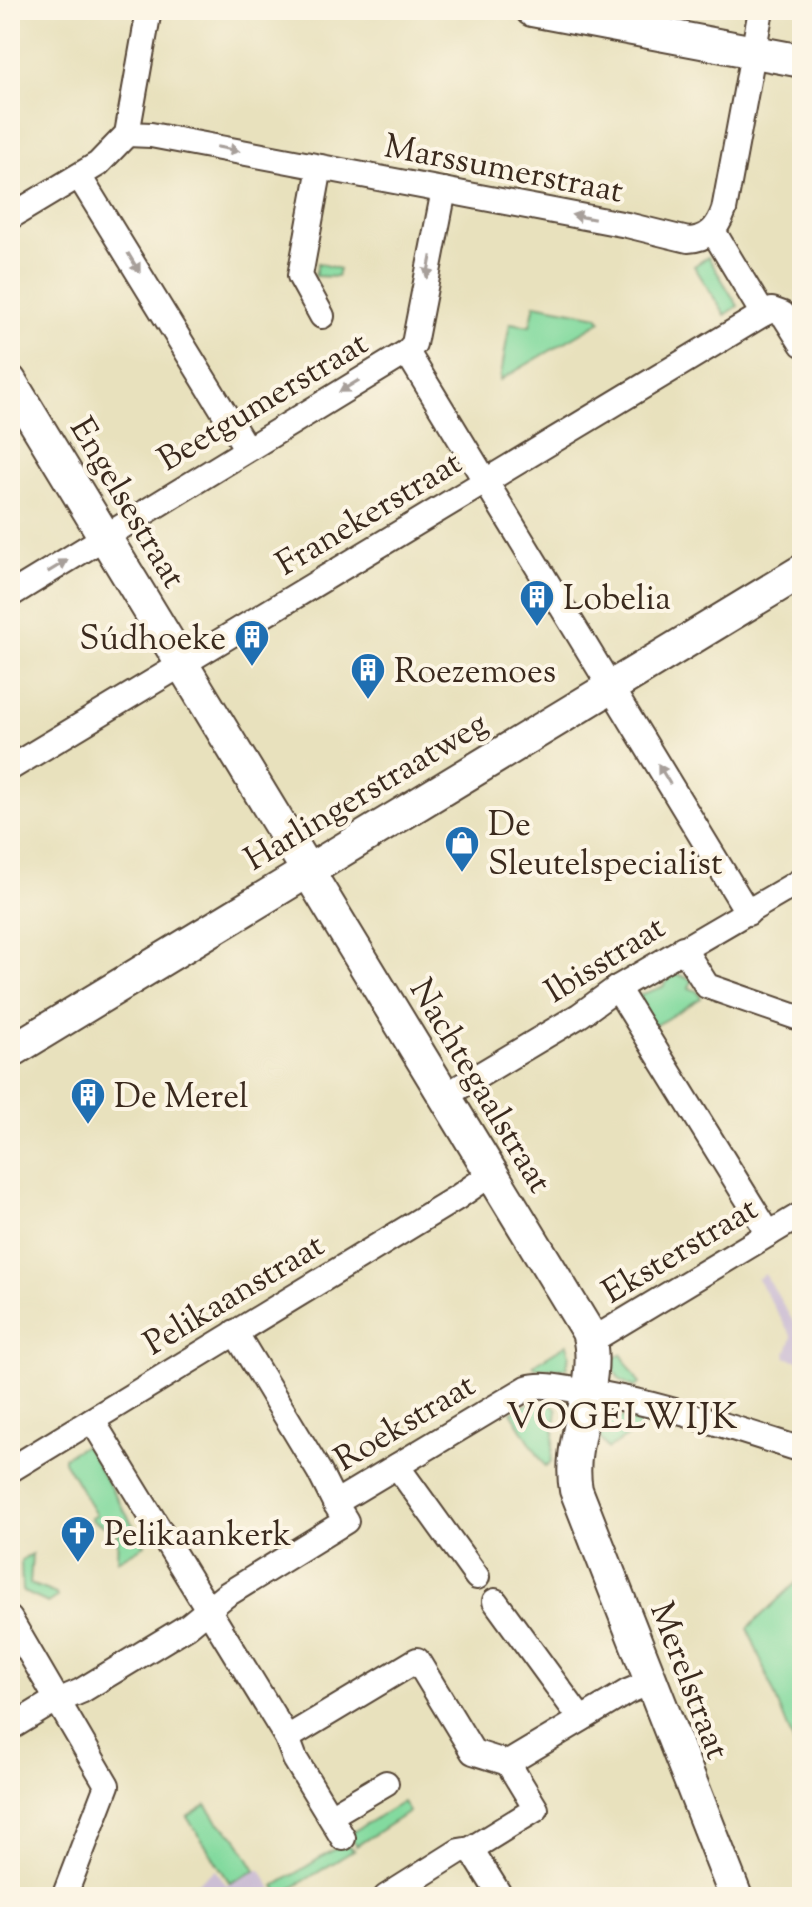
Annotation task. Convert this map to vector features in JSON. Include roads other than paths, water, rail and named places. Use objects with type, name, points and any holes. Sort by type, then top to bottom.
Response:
[{"type":"street","points":[[10,217],[108,156],[127,134],[149,10]]},
{"type":"street","points":[[532,10],[802,61]]},
{"type":"street","points":[[761,10],[724,210],[713,231],[763,314],[779,311],[802,344]]},
{"type":"street","name":"Marssumerstraat","points":[[127,134],[151,135],[444,190],[649,229],[688,240],[713,231]]},
{"type":"street","points":[[320,167],[300,276],[322,316]]},
{"type":"street","points":[[79,176],[246,448]]},
{"type":"street","name":"Beetgumerstraat","points":[[10,595],[407,352],[414,344],[444,190]]},
{"type":"street","name":"Franekerstraat","points":[[10,768],[763,314]]},
{"type":"street","points":[[407,352],[748,913]]},
{"type":"street","name":"Engelsestraat","points":[[10,381],[308,869]]},
{"type":"street","name":"Harlingerstraatweg","points":[[10,1052],[802,571]]},
{"type":"street","name":"Nachtegaalstraat","points":[[308,869],[591,1341]]},
{"type":"street","name":"Ibisstraat","points":[[443,1097],[580,1015],[617,988],[683,948],[802,880]]},
{"type":"street","points":[[683,948],[707,986],[802,1019]]},
{"type":"street","points":[[617,988],[769,1234]]},
{"type":"street","name":"Pelikaanstraat","points":[[10,1470],[491,1174]]},
{"type":"street","name":"Eksterstraat","points":[[591,1341],[802,1214]]},
{"type":"street","points":[[235,1332],[335,1503]]},
{"type":"street","name":"Merelstraat","points":[[591,1341],[587,1392],[573,1459],[576,1490],[736,1897]]},
{"type":"street","name":"Roekstraat","points":[[10,1728],[81,1691],[188,1626],[207,1609],[346,1521],[335,1503],[527,1388],[540,1386],[587,1392],[667,1407],[802,1450]]},
{"type":"street","points":[[92,1420],[287,1738],[295,1759],[343,1838]]},
{"type":"street","points":[[397,1466],[477,1577]]},
{"type":"street","points":[[495,1601],[581,1719]]},
{"type":"street","points":[[10,1619],[107,1785],[64,1897]]},
{"type":"street","points":[[287,1738],[417,1660],[473,1752],[508,1763],[536,1809],[471,1849],[459,1851],[386,1897]]},
{"type":"street","points":[[508,1763],[627,1692],[651,1682]]},
{"type":"street","points":[[330,1816],[386,1783]]},
{"type":"street","points":[[471,1849],[501,1897]]},
{"type":"place","name":"Lobelia","points":[[537,628]]},
{"type":"place","name":"Súdhoeke","points":[[252,668]]},
{"type":"place","name":"Roezemoes","points":[[368,701]]},
{"type":"place","name":"De Sleutelspecialist","points":[[462,874]]},
{"type":"place","name":"De Merel","points":[[88,1126]]},
{"type":"place","name":"Pelikaankerk","points":[[78,1564]]},
{"type":"district","name":"VOGELWIJK","points":[[623,1415]]}]
